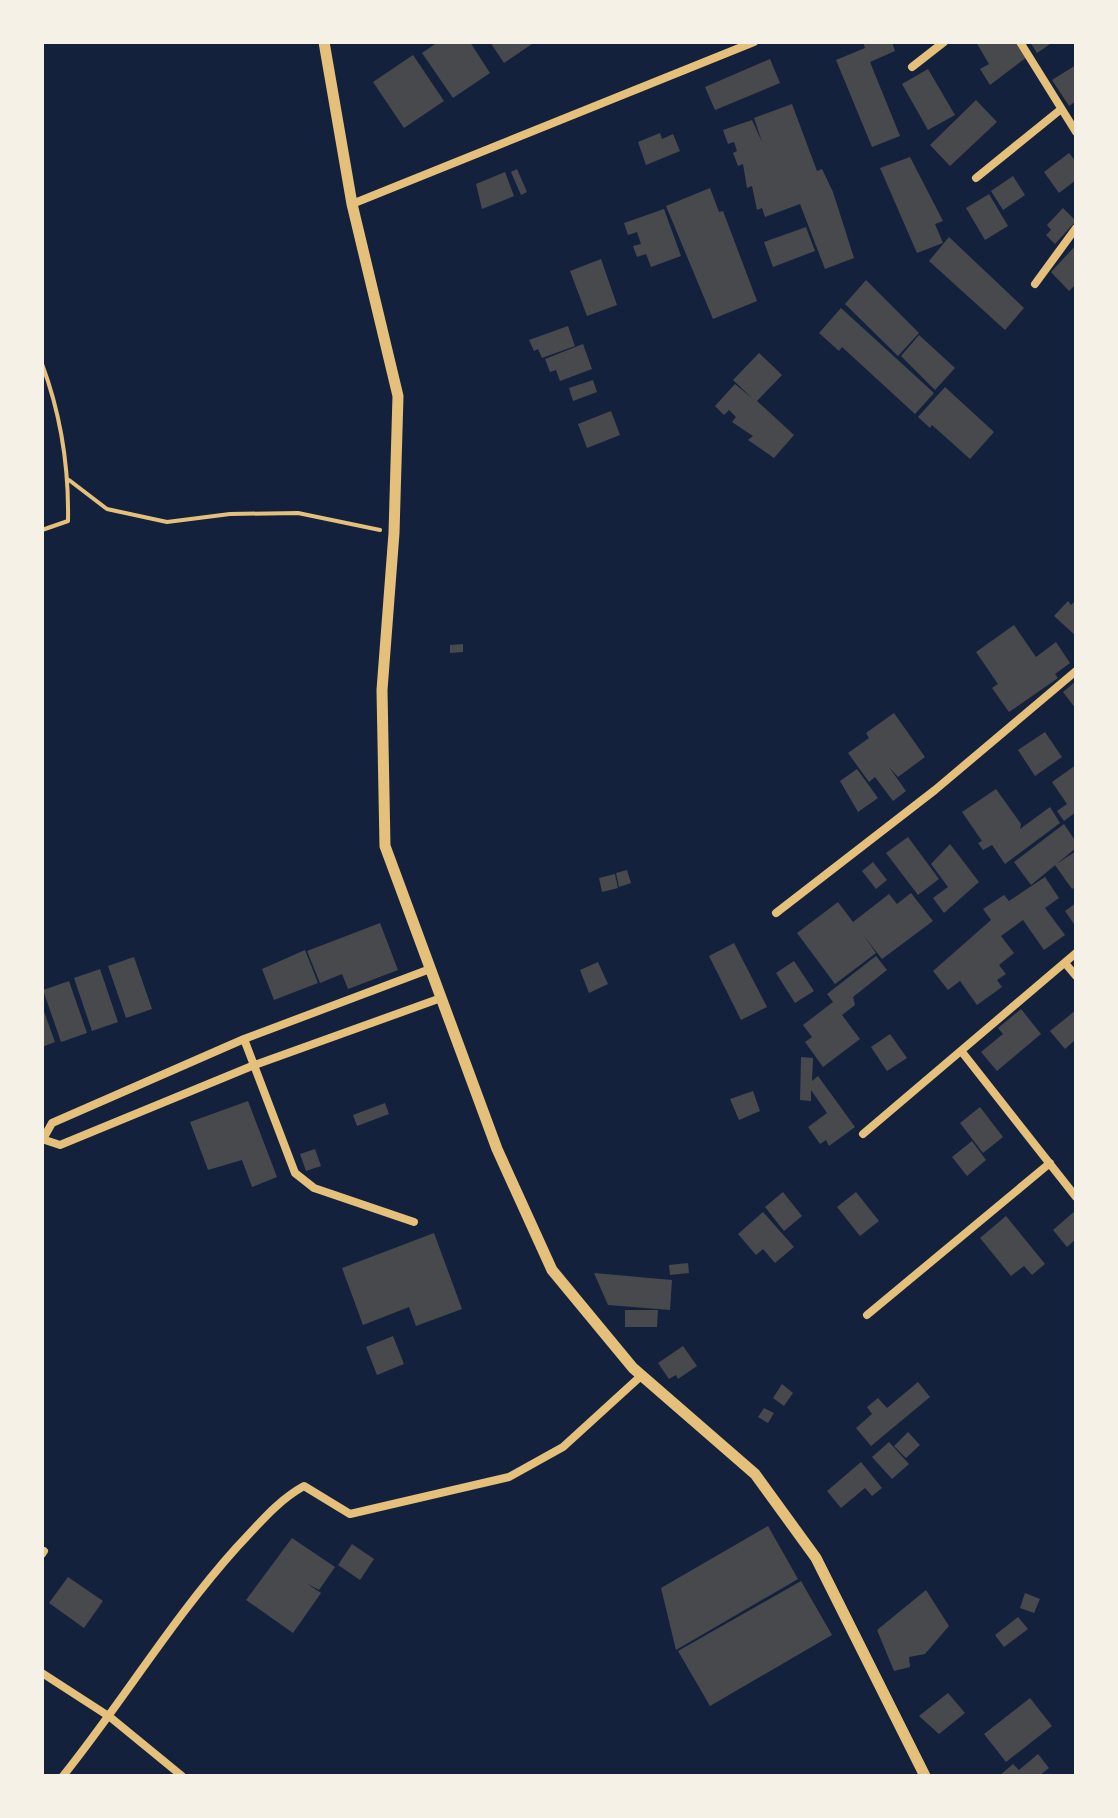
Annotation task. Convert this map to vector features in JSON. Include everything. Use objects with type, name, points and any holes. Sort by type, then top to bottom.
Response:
[{"type":"street","points":[[324,42],[352,204],[398,396],[394,533],[382,690],[385,846],[497,1149],[552,1270],[642,1375],[755,1474],[816,1558],[925,1776]]},
{"type":"street","points":[[352,204],[754,42]]},
{"type":"street","points":[[912,67],[944,42]]},
{"type":"street","points":[[1020,42],[1076,132]]},
{"type":"street","points":[[976,178],[1060,110]]},
{"type":"street","points":[[1035,284],[1076,228]]},
{"type":"street","points":[[776,913],[935,790],[1076,671]]},
{"type":"street","points":[[863,1134],[1076,953]]},
{"type":"street","points":[[1065,963],[1076,976]]},
{"type":"street","points":[[430,969],[244,1039],[52,1123],[42,1139],[60,1145],[252,1066],[441,998]]},
{"type":"street","points":[[244,1039],[295,1173],[314,1188],[414,1222]]},
{"type":"street","points":[[962,1052],[1076,1197]]},
{"type":"street","points":[[867,1315],[1050,1163]]},
{"type":"street","points":[[63,1776],[110,1717],[204,1584],[282,1499],[304,1486],[350,1514],[509,1477],[563,1447],[642,1375]]},
{"type":"street","points":[[42,1673],[110,1717],[182,1776]]},
{"type":"path","points":[[42,364],[56,403],[69,480],[68,521],[42,530]]},
{"type":"path","points":[[69,480],[107,509],[167,522],[230,514],[298,513],[394,533]]},
{"type":"building","points":[[438,42],[470,42],[490,73],[453,98],[422,53]]},
{"type":"building","points":[[490,42],[535,42],[504,63]]},
{"type":"building","points":[[863,42],[892,42],[895,51],[870,62],[900,136],[872,147],[836,60],[865,48]]},
{"type":"building","points":[[976,42],[1018,42],[1027,57],[990,85],[980,69],[989,64]]},
{"type":"building","points":[[1030,42],[1053,42],[1037,53]]},
{"type":"building","points":[[413,55],[444,101],[404,128],[373,82]]},
{"type":"building","points":[[770,59],[780,83],[715,110],[705,87]]},
{"type":"building","points":[[1076,65],[1076,101],[1069,106],[1052,80]]},
{"type":"building","points":[[928,69],[955,115],[928,130],[902,84]]},
{"type":"building","points":[[976,100],[997,122],[950,166],[930,145]]},
{"type":"building","points":[[792,104],[817,171],[822,169],[833,192],[854,258],[825,269],[800,204],[765,217],[762,208],[757,210],[752,186],[747,188],[743,164],[738,166],[733,153],[737,151],[734,142],[728,144],[723,130],[752,120],[762,142],[754,118]]},
{"type":"building","points":[[660,133],[662,139],[673,134],[680,151],[646,165],[638,142]]},
{"type":"building","points":[[1069,153],[1076,162],[1076,180],[1059,193],[1044,172]]},
{"type":"building","points":[[910,157],[943,221],[935,224],[943,243],[917,253],[880,168]]},
{"type":"building","points":[[517,169],[527,192],[521,195],[511,172]]},
{"type":"building","points":[[505,172],[514,196],[482,209],[476,184]]},
{"type":"building","points":[[1013,176],[1025,195],[1003,210],[991,191]]},
{"type":"building","points":[[710,188],[719,212],[723,211],[757,301],[713,319],[666,206]]},
{"type":"building","points":[[989,194],[1008,226],[985,240],[966,208]]},
{"type":"building","points":[[1063,208],[1076,221],[1055,244],[1046,235],[1051,230],[1047,225]]},
{"type":"building","points":[[664,209],[681,256],[651,267],[646,254],[637,257],[633,246],[641,244],[637,232],[628,235],[624,223]]},
{"type":"building","points":[[806,227],[815,251],[773,267],[764,242]]},
{"type":"building","points":[[949,237],[1024,308],[1005,330],[929,261]]},
{"type":"building","points":[[1076,245],[1076,284],[1069,291],[1051,272]]},
{"type":"building","points":[[601,259],[617,305],[587,316],[570,271]]},
{"type":"building","points":[[866,280],[919,333],[898,356],[845,304]]},
{"type":"building","points":[[841,308],[934,393],[915,414],[842,347],[839,351],[819,333]]},
{"type":"building","points":[[568,326],[575,346],[542,358],[538,349],[534,351],[529,340]]},
{"type":"building","points":[[919,335],[955,368],[935,390],[901,356]]},
{"type":"building","points":[[583,344],[592,369],[560,381],[556,370],[550,372],[545,359]]},
{"type":"building","points":[[759,353],[782,375],[757,401],[794,435],[774,458],[748,440],[753,436],[732,422],[736,417],[729,410],[724,415],[715,406],[735,384],[753,399],[733,380]]},
{"type":"building","points":[[593,380],[597,392],[573,401],[569,388]]},
{"type":"building","points":[[945,387],[994,432],[970,459],[932,425],[930,428],[918,417]]},
{"type":"building","points":[[611,411],[620,435],[587,448],[578,424]]},
{"type":"building","points":[[1076,600],[1076,636],[1054,616],[1068,601],[1071,605]]},
{"type":"building","points":[[1014,625],[1036,657],[1056,642],[1070,663],[1055,674],[1058,678],[1009,712],[992,688],[998,684],[976,652]]},
{"type":"building","points":[[463,644],[463,652],[450,653],[450,645]]},
{"type":"building","points":[[1076,681],[1076,709],[1063,692]]},
{"type":"building","points":[[894,713],[925,757],[898,777],[889,767],[906,791],[893,801],[875,777],[869,782],[848,753],[869,738],[866,733]]},
{"type":"building","points":[[1045,732],[1062,757],[1035,776],[1018,750]]},
{"type":"building","points":[[1076,765],[1076,812],[1064,821],[1057,811],[1067,804],[1052,782]]},
{"type":"building","points":[[857,769],[878,798],[858,812],[840,781]]},
{"type":"building","points":[[996,789],[1021,824],[1020,829],[1050,807],[1060,823],[1005,864],[992,845],[983,850],[978,843],[982,841],[962,812]]},
{"type":"building","points":[[1064,824],[1076,842],[1076,848],[1031,885],[1014,862]]},
{"type":"building","points":[[908,837],[939,879],[918,895],[886,853]]},
{"type":"building","points":[[950,844],[979,882],[944,913],[933,898],[948,887],[931,864]]},
{"type":"building","points":[[1076,851],[1076,887],[1072,889],[1055,865]]},
{"type":"building","points":[[873,862],[887,880],[876,889],[862,871]]},
{"type":"building","points":[[627,870],[631,883],[619,887],[616,873]]},
{"type":"building","points":[[615,874],[618,888],[602,892],[599,878]]},
{"type":"building","points":[[1045,877],[1059,898],[1045,908],[1065,935],[1044,950],[1023,920],[1001,936],[1014,953],[999,965],[1006,974],[997,980],[1002,987],[977,1005],[960,981],[948,990],[933,971],[991,920],[983,909],[1004,895],[1009,901]]},
{"type":"building","points":[[911,893],[933,921],[882,959],[864,936],[876,953],[835,984],[797,933],[838,902],[853,922],[889,894],[897,904]]},
{"type":"building","points":[[1076,903],[1076,927],[1065,911]]},
{"type":"building","points":[[380,923],[398,970],[348,989],[342,974],[320,983],[307,951]]},
{"type":"building","points":[[734,943],[767,1007],[741,1020],[709,956]]},
{"type":"building","points":[[305,950],[318,983],[274,1000],[262,969]]},
{"type":"building","points":[[876,956],[887,970],[853,997],[855,1005],[842,1015],[860,1039],[823,1067],[805,1042],[812,1037],[803,1025],[833,1002],[827,994]]},
{"type":"building","points":[[134,957],[152,1009],[126,1018],[108,966]]},
{"type":"building","points":[[794,961],[814,991],[795,1003],[776,973]]},
{"type":"building","points":[[598,962],[608,984],[589,993],[580,970]]},
{"type":"building","points":[[100,969],[118,1022],[92,1031],[74,978]]},
{"type":"building","points":[[69,981],[87,1033],[61,1042],[43,990]]},
{"type":"building","points":[[42,1006],[55,1042],[42,1047]]},
{"type":"building","points":[[1021,1009],[1041,1034],[997,1071],[981,1052],[1003,1034],[998,1028]]},
{"type":"building","points":[[1076,1010],[1076,1039],[1065,1049],[1050,1031]]},
{"type":"building","points":[[890,1034],[907,1058],[887,1071],[871,1047]]},
{"type":"building","points":[[801,1057],[813,1058],[812,1081],[818,1076],[855,1127],[829,1146],[826,1140],[820,1144],[808,1127],[827,1113],[811,1090],[811,1101],[800,1100]]},
{"type":"building","points":[[753,1091],[760,1111],[739,1120],[730,1099]]},
{"type":"building","points":[[248,1101],[277,1177],[252,1187],[242,1160],[208,1170],[190,1122]]},
{"type":"building","points":[[385,1103],[389,1114],[357,1126],[353,1115]]},
{"type":"building","points":[[980,1107],[1003,1137],[983,1153],[960,1123]]},
{"type":"building","points":[[972,1141],[986,1160],[967,1176],[952,1157]]},
{"type":"building","points":[[315,1149],[321,1166],[306,1171],[300,1154]]},
{"type":"building","points":[[783,1192],[802,1216],[784,1231],[765,1207]]},
{"type":"building","points":[[856,1192],[879,1221],[860,1236],[837,1207]]},
{"type":"building","points":[[1076,1210],[1076,1239],[1067,1247],[1053,1230]]},
{"type":"building","points":[[763,1212],[794,1247],[775,1263],[763,1249],[756,1255],[738,1234]]},
{"type":"building","points":[[1006,1216],[1045,1264],[1032,1275],[1024,1266],[1011,1276],[980,1238]]},
{"type":"building","points":[[434,1233],[462,1309],[416,1326],[409,1307],[363,1325],[342,1268]]},
{"type":"building","points":[[688,1263],[689,1273],[670,1275],[669,1265]]},
{"type":"building","points":[[594,1273],[672,1280],[670,1310],[608,1305]]},
{"type":"building","points":[[625,1310],[658,1310],[657,1327],[625,1327]]},
{"type":"building","points":[[393,1336],[404,1364],[377,1375],[366,1347]]},
{"type":"building","points":[[683,1346],[697,1366],[678,1379],[676,1375],[669,1379],[658,1363]]},
{"type":"building","points":[[918,1382],[930,1397],[871,1446],[856,1428],[872,1414],[867,1407],[878,1398],[887,1408]]},
{"type":"building","points":[[782,1384],[793,1393],[784,1406],[773,1398]]},
{"type":"building","points":[[764,1408],[774,1413],[768,1423],[758,1417]]},
{"type":"building","points":[[908,1432],[920,1445],[906,1458],[894,1446]]},
{"type":"building","points":[[889,1442],[909,1464],[892,1479],[872,1457]]},
{"type":"building","points":[[861,1462],[882,1488],[872,1496],[865,1488],[841,1508],[827,1491]]},
{"type":"building","points":[[768,1526],[798,1579],[676,1650],[661,1588]]},
{"type":"building","points":[[292,1538],[335,1567],[319,1590],[306,1583],[321,1593],[293,1633],[246,1600]]},
{"type":"building","points":[[352,1544],[374,1559],[360,1580],[338,1565]]},
{"type":"building","points":[[68,1577],[103,1601],[84,1628],[49,1603]]},
{"type":"building","points":[[801,1581],[832,1635],[710,1706],[678,1651]]},
{"type":"building","points":[[926,1590],[949,1626],[925,1654],[909,1657],[910,1667],[894,1671],[877,1630]]},
{"type":"building","points":[[1025,1593],[1040,1599],[1034,1613],[1020,1608]]},
{"type":"building","points":[[1018,1617],[1028,1629],[1004,1647],[995,1635]]},
{"type":"building","points":[[948,1693],[965,1713],[939,1734],[919,1716]]},
{"type":"building","points":[[1030,1698],[1052,1726],[1006,1762],[984,1734]]},
{"type":"building","points":[[1038,1754],[1049,1768],[1039,1776],[999,1776],[1013,1764],[1019,1770]]}]
